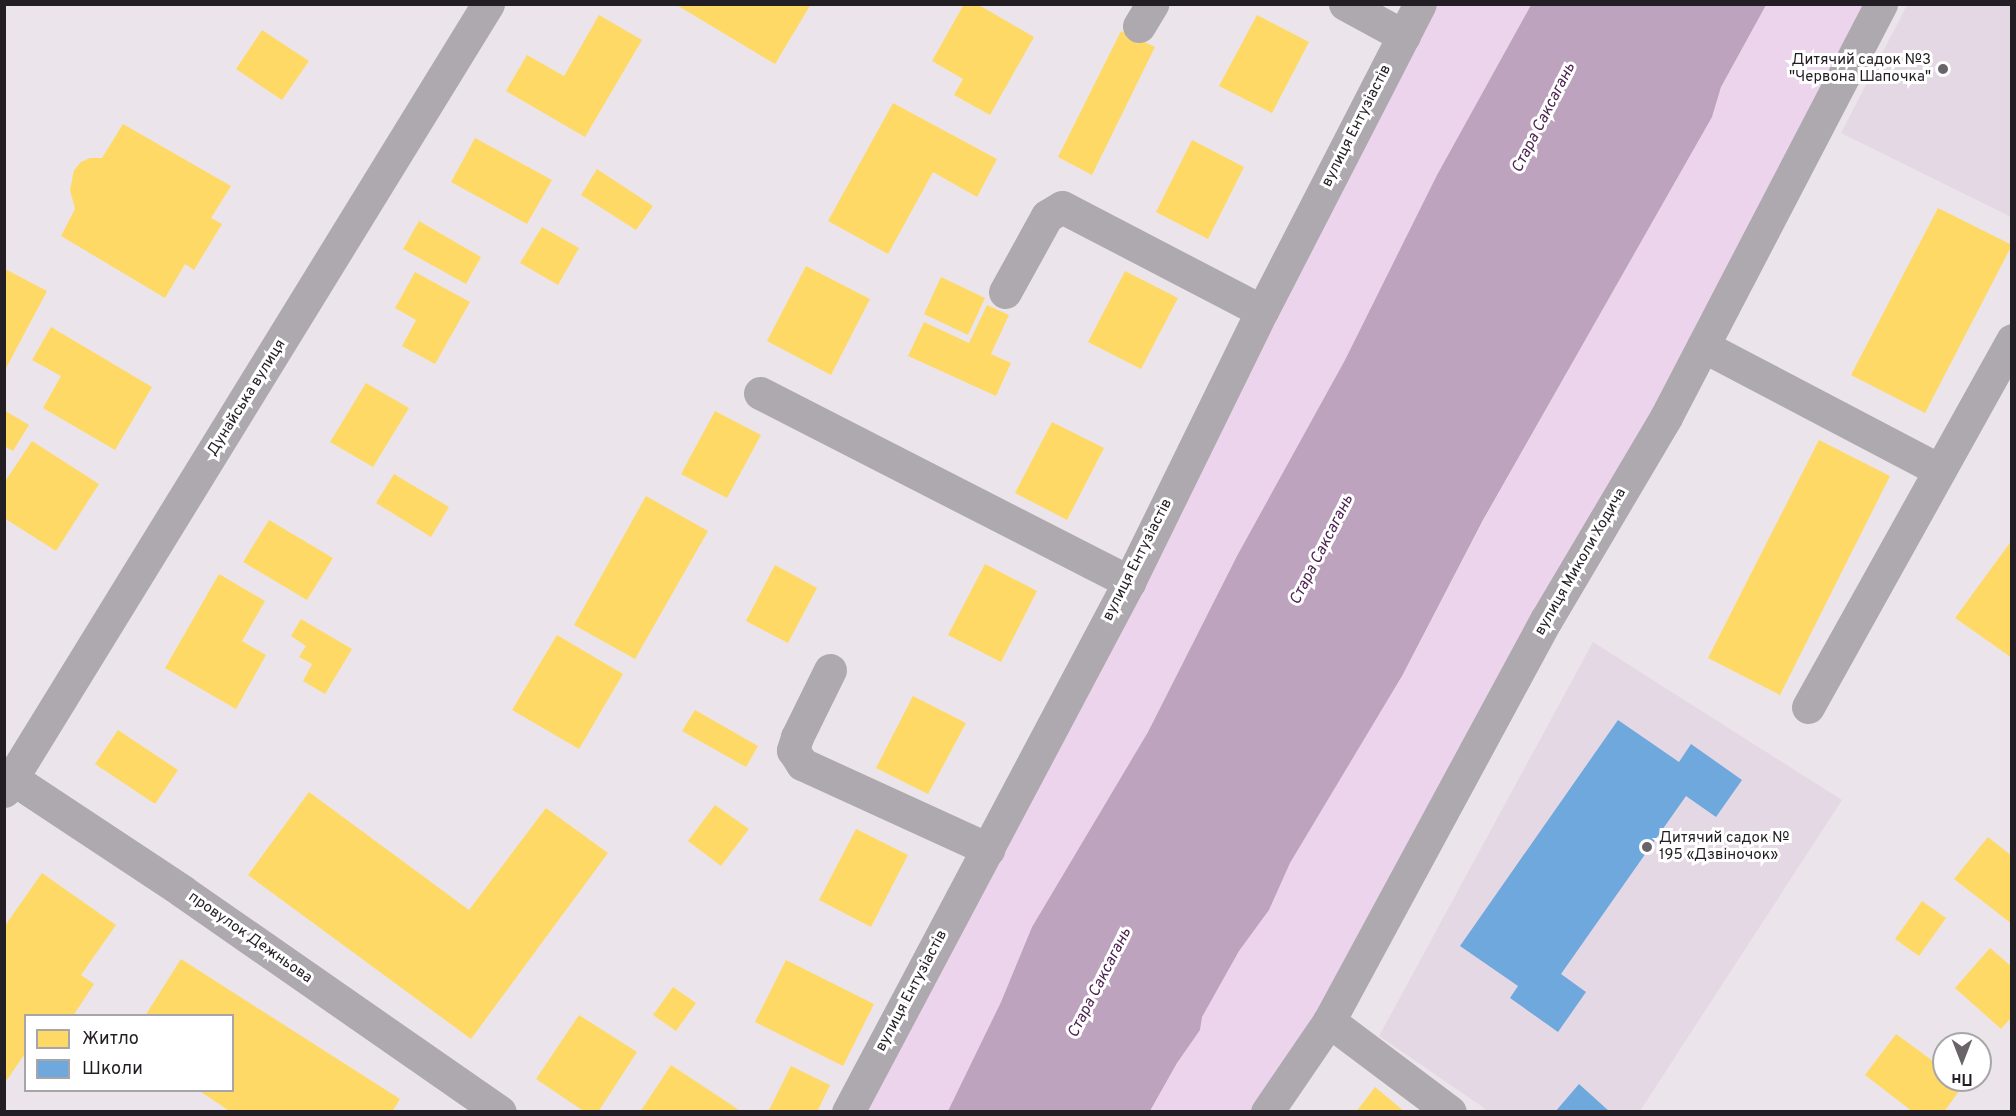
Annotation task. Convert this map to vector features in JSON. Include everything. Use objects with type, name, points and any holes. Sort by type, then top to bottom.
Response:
[{"type":"street","name":"Дунайська вулиця","points":[[7,781],[488,4]]},
{"type":"street","points":[[1345,4],[1404,36]]},
{"type":"street","name":"вулиця Ентузіастів","points":[[848,1112],[1129,582],[1262,311],[1420,4]]},
{"type":"street","name":"вулиця Миколи Ходича","points":[[1267,1112],[1329,1021],[1546,620],[1666,417],[1881,4]]},
{"type":"street","points":[[1005,292],[1047,216],[1062,207],[1262,311]]},
{"type":"street","points":[[1808,706],[2012,340]]},
{"type":"street","points":[[1703,346],[1939,470]]},
{"type":"street","points":[[760,393],[1129,582]]},
{"type":"street","points":[[830,670],[796,737],[792,750],[802,764],[988,849]]},
{"type":"street","name":"провулок Дежньова","points":[[7,781],[182,891],[496,1109]]},
{"type":"street","points":[[1329,1021],[1450,1112]]},
{"type":"shaded area","points":[[1420,5],[1531,5],[1437,175],[1345,360],[1237,556],[1148,732],[1032,927],[1001,1002],[948,1111],[848,1112]]},
{"type":"shaded area","points":[[1766,5],[1881,5],[1269,1111],[1150,1112],[1177,1063],[1200,1030],[1202,1017],[1239,951],[1269,910],[1290,863],[1402,676],[1489,510],[1712,117],[1721,87]]},
{"type":"shaded area","name":"Дитячий садок №3 \"Червона Шапочка\"","points":[[1907,5],[2011,5],[2011,217],[1841,133]]},
{"type":"shaded area","name":"Дитячий садок № 195 «Дзвіночок»","points":[[1593,642],[1842,800],[1640,1111],[1485,1111],[1484,1108],[1379,1036]]},
{"type":"water","name":"Стара Саксагань","points":[[1531,5],[1766,5],[1721,87],[1712,117],[1483,520],[1402,676],[1290,863],[1269,910],[1239,951],[1202,1017],[1200,1030],[1177,1063],[1150,1111],[948,1111],[1001,1002],[1032,927],[1148,732],[1237,556],[1345,360],[1437,175]]},
{"type":"building: Житло","points":[[675,4],[811,4],[775,64]]},
{"type":"building: Житло","points":[[964,4],[977,4],[1034,37],[990,115],[954,95],[963,79],[932,61]]},
{"type":"building: Житло","points":[[599,15],[642,40],[585,137],[506,91],[527,55],[564,76]]},
{"type":"building: Житло","points":[[1257,15],[1309,42],[1272,113],[1219,86]]},
{"type":"building: Житло","points":[[262,30],[309,61],[282,100],[236,69]]},
{"type":"building: Житло","points":[[1121,31],[1155,47],[1092,175],[1058,157]]},
{"type":"building: Житло","points":[[893,103],[997,159],[977,197],[933,172],[888,254],[828,221]]},
{"type":"building: Житло","points":[[123,124],[231,186],[211,218],[222,224],[194,270],[185,264],[165,298],[61,236],[75,209],[70,190],[74,170],[81,162],[90,158],[102,158]]},
{"type":"building: Житло","points":[[475,138],[552,180],[527,224],[451,182]]},
{"type":"building: Житло","points":[[1192,140],[1244,167],[1208,239],[1156,212]]},
{"type":"building: Житло","points":[[597,169],[653,206],[636,230],[581,195]]},
{"type":"building: Житло","points":[[1938,208],[2012,245],[1925,413],[1851,375]]},
{"type":"building: Житло","points":[[419,221],[481,257],[466,284],[403,249]]},
{"type":"building: Житло","points":[[542,227],[579,248],[558,285],[520,263]]},
{"type":"building: Житло","points":[[806,266],[870,299],[831,375],[767,341]]},
{"type":"building: Житло","points":[[4,270],[47,291],[4,372]]},
{"type":"building: Житло","points":[[1125,271],[1178,298],[1141,369],[1088,342]]},
{"type":"building: Житло","points":[[415,272],[470,302],[435,364],[402,346],[416,320],[395,308]]},
{"type":"building: Житло","points":[[941,277],[985,298],[968,335],[924,314]]},
{"type":"building: Житло","points":[[987,305],[1009,315],[991,354],[1011,363],[996,396],[908,356],[924,322],[969,343]]},
{"type":"building: Житло","points":[[51,327],[152,387],[115,450],[43,408],[61,376],[32,360]]},
{"type":"building: Житло","points":[[366,383],[409,408],[373,467],[330,442]]},
{"type":"building: Житло","points":[[4,410],[29,425],[13,451],[4,446]]},
{"type":"building: Житло","points":[[715,411],[761,435],[727,498],[681,474]]},
{"type":"building: Житло","points":[[1052,422],[1104,448],[1067,520],[1015,493]]},
{"type":"building: Житло","points":[[1819,440],[1890,476],[1780,695],[1708,658]]},
{"type":"building: Житло","points":[[32,441],[99,484],[56,551],[4,518],[4,483]]},
{"type":"building: Житло","points":[[394,474],[449,507],[431,537],[376,503]]},
{"type":"building: Житло","points":[[646,496],[708,531],[635,659],[574,625]]},
{"type":"building: Житло","points":[[269,520],[333,558],[307,600],[243,562]]},
{"type":"building: Житло","points":[[2012,540],[2012,658],[1955,618]]},
{"type":"building: Житло","points":[[985,564],[1037,591],[1001,662],[948,635]]},
{"type":"building: Житло","points":[[775,565],[817,588],[788,643],[746,621]]},
{"type":"building: Житло","points":[[219,574],[265,601],[242,641],[266,655],[236,709],[165,668]]},
{"type":"building: Житло","points":[[301,619],[352,649],[325,694],[303,681],[312,664],[299,657],[306,646],[291,636]]},
{"type":"building: Житло","points":[[557,635],[623,674],[579,749],[512,710]]},
{"type":"building: Житло","points":[[913,696],[966,723],[928,794],[876,768]]},
{"type":"building: Житло","points":[[695,710],[758,746],[746,767],[682,731]]},
{"type":"building: Житло","points":[[118,730],[178,770],[155,804],[95,764]]},
{"type":"building: Житло","points":[[309,792],[469,910],[546,808],[608,853],[471,1039],[248,875]]},
{"type":"building: Житло","points":[[715,805],[749,829],[721,866],[688,841]]},
{"type":"building: Житло","points":[[856,829],[908,855],[871,927],[819,900]]},
{"type":"building: Житло","points":[[1988,837],[2012,856],[2012,924],[1954,879]]},
{"type":"building: Житло","points":[[42,873],[116,925],[81,975],[94,984],[74,1014],[24,1014],[24,1055],[7,1080],[4,1078],[4,927]]},
{"type":"building: Житло","points":[[1922,901],[1946,918],[1919,956],[1895,939]]},
{"type":"building: Житло","points":[[1990,948],[2012,967],[2012,1017],[2001,1029],[1955,988]]},
{"type":"building: Житло","points":[[181,959],[400,1099],[392,1112],[231,1112],[201,1092],[234,1092],[234,1014],[146,1014]]},
{"type":"building: Житло","points":[[786,960],[874,1004],[843,1066],[755,1022]]},
{"type":"building: Житло","points":[[673,987],[696,1003],[676,1031],[653,1015]]},
{"type":"building: Житло","points":[[579,1015],[637,1052],[598,1112],[585,1112],[536,1079]]},
{"type":"building: Житло","points":[[1896,1034],[1932,1060],[1932,1092],[1958,1092],[1944,1112],[1913,1112],[1865,1075]]},
{"type":"building: Житло","points":[[671,1065],[742,1112],[640,1112]]},
{"type":"building: Житло","points":[[791,1066],[830,1085],[817,1112],[768,1112]]},
{"type":"building: Житло","points":[[1375,1087],[1405,1112],[1356,1112]]},
{"type":"building: Школи","points":[[1618,720],[1679,762],[1691,744],[1742,780],[1716,817],[1686,796],[1561,974],[1586,992],[1558,1032],[1510,998],[1518,986],[1460,946]]},
{"type":"building: Школи","points":[[1579,1084],[1610,1112],[1555,1112]]},
{"type":"place","name":"Дитячий садок №3 \"Червона Шапочка\"","points":[[1943,69]]},
{"type":"place","name":"Дитячий садок № 195 «Дзвіночок»","points":[[1647,847]]}]
